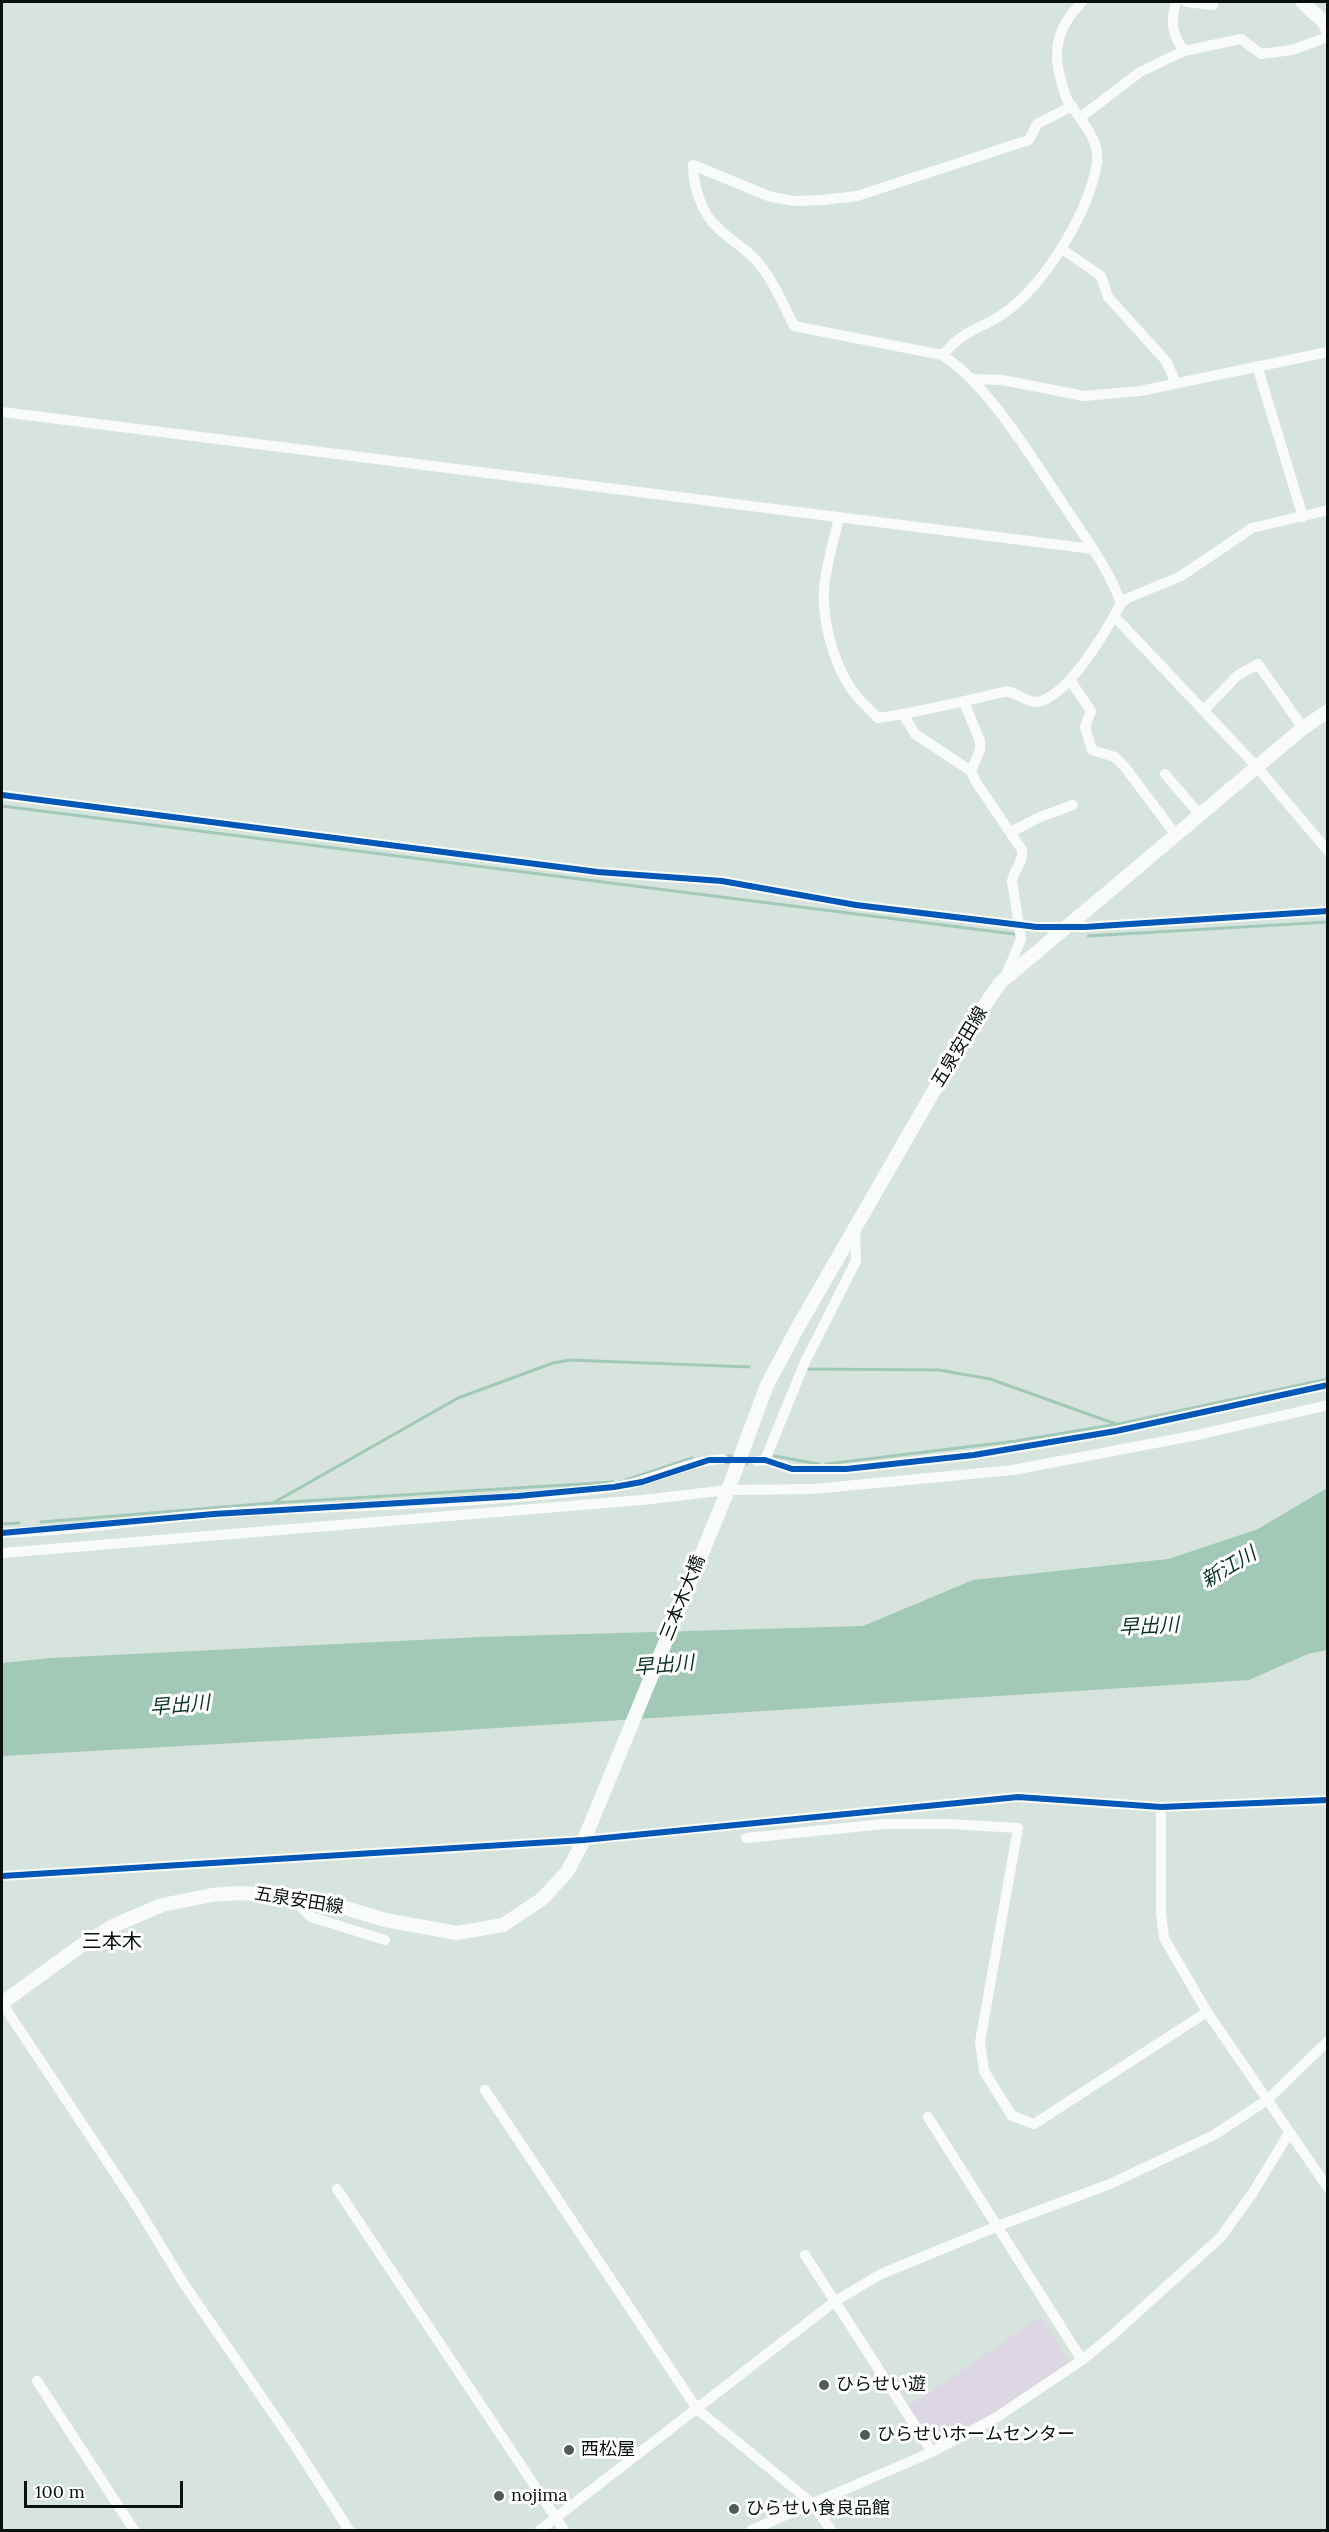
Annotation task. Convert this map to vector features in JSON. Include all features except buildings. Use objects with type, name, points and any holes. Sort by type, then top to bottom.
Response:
[{"type":"main road","points":[[1302,2],[1328,30]]},
{"type":"main road","name":"五泉安田線","points":[[726,1492],[767,1385],[798,1327],[855,1231],[953,1055],[974,1021],[1005,979],[1303,728],[1328,711]]},
{"type":"main road","name":"三本木大橋","points":[[586,1837],[726,1492]]},
{"type":"main road","name":"五泉安田線","points":[[2,2003],[113,1926],[152,1909],[181,1901],[239,1893],[290,1896],[329,1903],[385,1920],[457,1933],[503,1926],[542,1899],[567,1872],[586,1837]]},
{"type":"street","points":[[942,355],[959,339],[1004,314],[1038,283],[1062,249],[1091,186],[1097,159],[1095,147],[1082,117],[1067,100],[1055,55],[1063,25],[1082,2]]},
{"type":"street","points":[[1176,2],[1172,15],[1173,35],[1184,51]]},
{"type":"street","points":[[1186,2],[1213,5],[1213,2]]},
{"type":"street","points":[[1082,117],[1140,72],[1184,51],[1241,39],[1261,54],[1292,50],[1328,37]]},
{"type":"street","points":[[1072,106],[1037,124],[1029,140],[857,196],[795,201],[771,197],[693,165],[693,179],[700,200],[716,226],[753,257],[770,279],[794,326],[942,355],[957,364],[972,379],[1037,466],[1093,549],[1114,584],[1121,603]]},
{"type":"street","points":[[1062,249],[1101,276],[1108,297],[1166,361],[1176,383]]},
{"type":"street","points":[[972,379],[1002,380],[1084,396],[1140,391],[1328,352]]},
{"type":"street","points":[[1257,366],[1303,517]]},
{"type":"street","points":[[2,412],[1093,549]]},
{"type":"street","points":[[839,517],[824,590],[827,619],[836,658],[853,692],[878,718],[964,702],[1007,690],[1033,702],[1048,699],[1070,680],[1121,603],[1128,598],[1181,576],[1252,528],[1328,510]]},
{"type":"street","points":[[1114,616],[1257,767],[1328,851]]},
{"type":"street","points":[[1204,710],[1238,675],[1258,664],[1303,728]]},
{"type":"street","points":[[1070,680],[1091,711],[1085,727],[1092,750],[1115,757],[1124,766],[1176,835]]},
{"type":"street","points":[[964,702],[980,741],[980,750],[971,771]]},
{"type":"street","points":[[903,714],[915,734],[971,771],[976,782],[1011,832],[1023,855],[1012,881],[1021,939],[1005,979]]},
{"type":"street","points":[[1165,774],[1200,815]]},
{"type":"street","points":[[2,795],[598,872],[722,881],[856,905],[1020,924],[1064,927],[1328,911]]},
{"type":"street","points":[[1011,832],[1040,817],[1074,805]]},
{"type":"street","points":[[855,1231],[856,1260],[805,1362],[760,1461],[792,1469],[846,1469],[974,1455],[1116,1431],[1328,1385]]},
{"type":"street","points":[[2,1553],[726,1492],[813,1489],[1013,1470],[1192,1436],[1328,1405]]},
{"type":"street","points":[[2,1533],[214,1514],[518,1496],[614,1487],[642,1482],[709,1460],[723,1459]]},
{"type":"street","points":[[2,1876],[586,1837],[1018,1797],[1161,1807],[1328,1800]]},
{"type":"street","points":[[1161,1807],[1161,1912],[1164,1938],[1207,2012],[1288,2133],[1328,2188]]},
{"type":"street","points":[[746,1838],[884,1824],[950,1824],[1018,1828],[980,2043],[984,2071],[1012,2116],[1034,2124],[1207,2012]]},
{"type":"street","points":[[290,1896],[311,1917],[385,1940]]},
{"type":"street","points":[[2,2003],[136,2205],[184,2284],[294,2444],[349,2530]]},
{"type":"street","points":[[540,2530],[834,2302],[881,2274],[998,2226],[1110,2184],[1214,2135],[1267,2100],[1328,2041]]},
{"type":"street","points":[[485,2090],[697,2409],[812,2503],[831,2530]]},
{"type":"street","points":[[928,2117],[1082,2360]]},
{"type":"street","points":[[751,2530],[932,2452],[997,2416],[1082,2360],[1220,2238],[1252,2194],[1288,2133]]},
{"type":"street","points":[[337,2189],[564,2530]]},
{"type":"street","points":[[805,2255],[932,2452]]},
{"type":"street","points":[[37,2381],[134,2530]]},
{"type":"shaded area","points":[[1041,2317],[1070,2363],[990,2416],[933,2447],[908,2407]]},
{"type":"water","points":[[1327,1488],[1327,1650],[1308,1654],[1249,1680],[434,1732],[2,1756],[2,1663],[51,1658],[479,1637],[863,1626],[973,1580],[1168,1559],[1258,1529]]},
{"type":"waterway","points":[[2,806],[1014,934]]},
{"type":"waterway","points":[[1088,936],[1328,922]]},
{"type":"waterway","points":[[273,1503],[458,1398],[553,1363],[570,1360],[749,1367]]},
{"type":"waterway","points":[[807,1369],[939,1370],[990,1379],[1116,1424]]},
{"type":"waterway","points":[[826,1464],[1016,1441],[1118,1424],[1328,1379]]},
{"type":"waterway","points":[[774,1456],[819,1464]]},
{"type":"waterway","points":[[626,1480],[692,1458]]},
{"type":"waterway","points":[[41,1522],[272,1503],[613,1482]]},
{"type":"waterway","points":[[2,1524],[19,1523]]},
{"type":"tunnel","points":[[723,1459],[756,1461]]},
{"type":"cycle path","points":[[2,795],[598,872],[722,881],[856,905],[1037,927],[1085,927],[1328,911]]},
{"type":"cycle path","points":[[2,1533],[214,1514],[518,1496],[614,1487],[642,1482],[709,1460],[765,1460],[792,1469],[846,1469],[974,1455],[1116,1431],[1328,1385]]},
{"type":"cycle path","points":[[2,1876],[584,1840],[1018,1797],[1161,1807],[1328,1800]]},
{"type":"place","name":"ひらせい遊","points":[[824,2385]]},
{"type":"place","name":"ひらせいホームセンター","points":[[865,2435]]},
{"type":"place","name":"西松屋","points":[[569,2450]]},
{"type":"place","name":"nojima","points":[[499,2496]]},
{"type":"place","name":"ひらせい食良品館","points":[[734,2509]]},
{"type":"district","name":"三本木","points":[[112,1942]]},
{"type":"water label","name":"新江川","points":[[1229,1568]]},
{"type":"water label","name":"早出川","points":[[1149,1627]]},
{"type":"water label","name":"早出川","points":[[664,1666]]},
{"type":"water label","name":"早出川","points":[[180,1706]]}]
